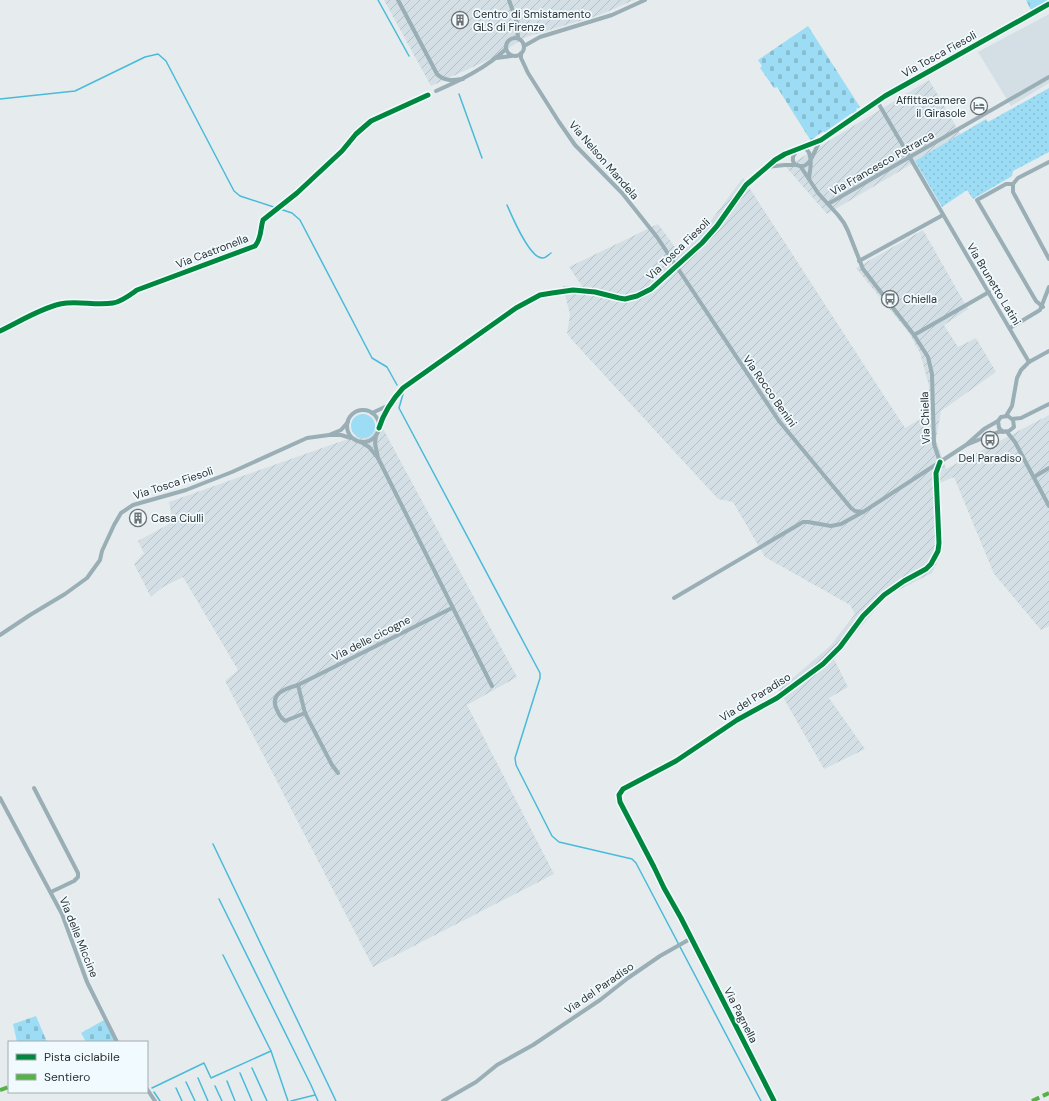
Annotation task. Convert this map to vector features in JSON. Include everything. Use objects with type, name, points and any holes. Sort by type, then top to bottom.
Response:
[{"type":"street","points":[[398,0],[437,74],[447,80],[463,79]]},
{"type":"street","points":[[509,0],[517,22],[517,30],[520,40],[524,46]]},
{"type":"street","points":[[496,58],[514,56],[521,53],[524,50],[524,46],[540,37],[612,15],[645,0]]},
{"type":"street","name":"Via Tosca Fiesoli","points":[[329,435],[341,430],[351,416],[359,411],[367,411],[372,413],[383,409],[403,388],[516,308],[540,296],[573,290],[595,292],[619,298],[632,298],[651,289],[709,235],[746,185],[779,157],[820,141],[878,101],[1049,4]]},
{"type":"street","points":[[436,91],[463,79],[496,58],[506,49],[507,42],[512,38],[517,30]]},
{"type":"street","points":[[512,38],[530,42]]},
{"type":"street","points":[[506,49],[507,52],[514,56]]},
{"type":"street","name":"Via Nelson Mandela","points":[[521,53],[523,63],[541,94],[575,145],[622,193],[657,237],[676,267]]},
{"type":"street","name":"Via Nelson Mandela","points":[[514,56],[523,63]]},
{"type":"street","name":"Via Francesco Petrarca","points":[[828,204],[1049,77]]},
{"type":"street","name":"Via Castronella","points":[[0,331],[43,310],[60,304],[75,302],[114,303],[137,290],[255,246],[260,238],[263,220],[297,192],[342,151],[356,134],[371,121],[428,94]]},
{"type":"street","name":"Via Brunetto Latini","points":[[878,101],[1029,362]]},
{"type":"street","name":"Via Tosca Fiesoli","points":[[810,161],[815,148],[820,141]]},
{"type":"street","points":[[799,166],[794,162],[793,157],[799,149],[806,149],[810,156],[809,178]]},
{"type":"street","points":[[766,167],[785,165],[799,166],[808,164],[810,161]]},
{"type":"street","points":[[1049,162],[1018,178],[1012,187],[1013,192],[1049,259]]},
{"type":"street","name":"Via Chiella","points":[[799,166],[809,178],[815,190],[838,215],[848,231],[860,262],[869,277],[914,335],[931,364],[934,399],[934,444],[940,462]]},
{"type":"street","points":[[1013,184],[1006,184],[977,200],[1036,301],[1043,307]]},
{"type":"street","points":[[860,262],[943,215]]},
{"type":"street","name":"Via Rocco Benini","points":[[676,267],[780,421],[798,445],[851,508],[855,511],[863,512]]},
{"type":"street","points":[[1010,328],[1043,307],[1049,287]]},
{"type":"street","points":[[914,335],[989,292]]},
{"type":"street","points":[[1006,416],[1012,406],[1016,378],[1021,370],[1029,362],[1049,351]]},
{"type":"street","name":"Via Tosca Fiesoli","points":[[377,434],[382,417],[389,404]]},
{"type":"street","points":[[674,598],[756,551],[797,525],[808,522],[831,526],[841,524],[863,512],[966,445],[984,429],[998,421],[1001,417],[1006,416],[1020,418],[1049,404]]},
{"type":"street","points":[[372,413],[377,420],[379,428]]},
{"type":"street","points":[[1012,418],[1014,425],[1012,429],[1015,442]]},
{"type":"street","points":[[998,421],[998,428],[1005,432],[1015,442],[1049,506]]},
{"type":"street","points":[[348,422],[348,430],[353,438]]},
{"type":"street","points":[[966,445],[995,433],[1005,432],[1012,429]]},
{"type":"street","points":[[361,442],[368,441],[374,438],[377,434]]},
{"type":"street","points":[[377,434],[375,443],[378,458]]},
{"type":"street","name":"Via Tosca Fiesoli","points":[[0,635],[65,594],[87,578],[100,560],[102,551],[117,519],[121,513],[133,505],[186,490],[232,472],[307,438],[329,435],[345,435],[361,442]]},
{"type":"street","points":[[361,442],[369,446],[378,458],[492,686]]},
{"type":"street","name":"Via del Paradiso","points":[[443,1101],[476,1082],[496,1065],[533,1045],[600,1000],[635,973],[672,948],[690,939],[620,802],[620,792],[676,761],[737,720],[776,698],[823,664],[840,647],[863,616],[884,595],[932,564],[938,551],[939,543],[936,473],[940,462]]},
{"type":"street","points":[[1034,476],[1049,468]]},
{"type":"street","name":"Via delle cicogne","points":[[305,713],[285,721],[281,718],[274,703],[274,699],[277,694],[288,688],[298,685],[452,608]]},
{"type":"street","points":[[298,685],[305,713],[332,765],[338,773]]},
{"type":"street","points":[[34,788],[78,873],[78,877],[74,882],[51,892]]},
{"type":"street","name":"Via delle Miccine","points":[[0,798],[62,914],[87,982],[116,1041]]},
{"type":"street","name":"Via Pagnella","points":[[690,939],[774,1101]]},
{"type":"street","points":[[148,1091],[155,1101]]},
{"type":"shaded area","points":[[384,0],[634,0],[600,15],[526,37],[495,57],[431,86]]},
{"type":"shaded area","points":[[1049,14],[1049,83],[1011,106],[978,52]]},
{"type":"shaded area","points":[[929,80],[961,135],[827,214],[786,167]]},
{"type":"shaded area","points":[[743,178],[905,428],[927,415],[929,386],[920,353],[909,333],[856,268],[923,230],[968,309],[944,325],[958,347],[976,338],[996,372],[941,411],[936,440],[946,469],[1049,415],[1049,626],[1041,630],[994,574],[954,477],[940,483],[941,554],[932,573],[887,596],[834,659],[848,687],[829,698],[865,749],[824,769],[779,690],[830,646],[855,614],[850,605],[765,557],[733,502],[718,499],[567,333],[570,315],[563,286],[582,286],[569,267],[658,224],[680,254],[698,238]]},
{"type":"shaded area","points":[[382,427],[517,677],[467,705],[554,874],[373,967],[225,681],[238,670],[183,577],[163,587],[151,597],[134,564],[144,553],[138,541],[173,522],[169,502]]},
{"type":"green space","points":[[1026,0],[1048,0],[1031,10]]},
{"type":"green space","points":[[808,26],[860,107],[856,109],[857,111],[853,114],[852,113],[825,132],[822,132],[811,141],[777,87],[774,88],[760,68],[762,66],[758,60]]},
{"type":"green space","points":[[1049,88],[1049,152],[1013,171],[1012,176],[973,199],[967,190],[942,207],[915,161],[986,119],[988,122]]},
{"type":"green space","points":[[363,414],[371,418],[375,426],[371,434],[363,438],[355,434],[351,426],[355,418]]},
{"type":"green space","points":[[36,1016],[47,1041],[17,1041],[13,1024]]},
{"type":"green space","points":[[104,1020],[115,1041],[85,1041],[81,1033]]},
{"type":"waterway","points":[[378,0],[409,56]]},
{"type":"waterway","points":[[0,99],[75,91],[145,57],[158,54],[166,61],[234,191],[240,196],[292,213],[300,220],[372,358],[387,367],[397,385]]},
{"type":"waterway","points":[[459,94],[482,158]]},
{"type":"waterway","points":[[507,205],[517,227],[527,245],[533,252],[538,257],[543,258],[551,253]]},
{"type":"waterway","points":[[403,394],[399,408],[540,673],[540,678],[515,758],[516,765],[552,836],[559,842],[632,859],[636,863],[761,1101]]},
{"type":"waterway","points":[[213,844],[336,1101]]},
{"type":"waterway","points":[[219,899],[318,1101]]},
{"type":"waterway","points":[[223,955],[271,1051],[288,1101]]},
{"type":"waterway","points":[[152,1088],[204,1063],[211,1078],[271,1051]]},
{"type":"waterway","points":[[252,1068],[267,1101]]},
{"type":"waterway","points":[[240,1073],[252,1101]]},
{"type":"waterway","points":[[198,1078],[208,1101]]},
{"type":"waterway","points":[[227,1081],[235,1101]]},
{"type":"waterway","points":[[186,1082],[195,1101]]},
{"type":"waterway","points":[[215,1086],[222,1101]]},
{"type":"waterway","points":[[176,1088],[182,1101]]},
{"type":"waterway","points":[[154,1092],[160,1101]]},
{"type":"waterway","points":[[291,1101],[315,1095]]},
{"type":"marked path","points":[[0,1090],[8,1087]]},
{"type":"marked path","points":[[1032,1101],[1049,1093]]},
{"type":"cycle path","points":[[379,428],[389,406],[403,388],[516,308],[540,295],[573,290],[595,292],[625,299],[637,296],[651,289],[702,243],[717,226],[746,185],[775,160],[785,154],[821,140],[885,96],[1049,4]]},
{"type":"cycle path","points":[[0,331],[52,306],[66,303],[106,304],[116,302],[137,290],[255,246],[260,237],[263,220],[297,193],[342,151],[356,134],[371,121],[428,95]]},
{"type":"cycle path","points":[[774,1101],[620,802],[619,795],[623,789],[676,761],[737,720],[777,698],[823,664],[840,647],[863,616],[884,595],[904,581],[926,569],[931,564],[938,551],[939,543],[936,473],[940,462]]},
{"type":"place","name":"Centro di Smistamento GLS di Firenze","points":[[460,20]]},
{"type":"place","name":"Affittacamere il Girasole","points":[[979,106]]},
{"type":"place","name":"Chiella","points":[[890,299]]},
{"type":"place","name":"Del Paradiso","points":[[990,440]]},
{"type":"place","name":"Casa Ciulli","points":[[138,518]]}]
